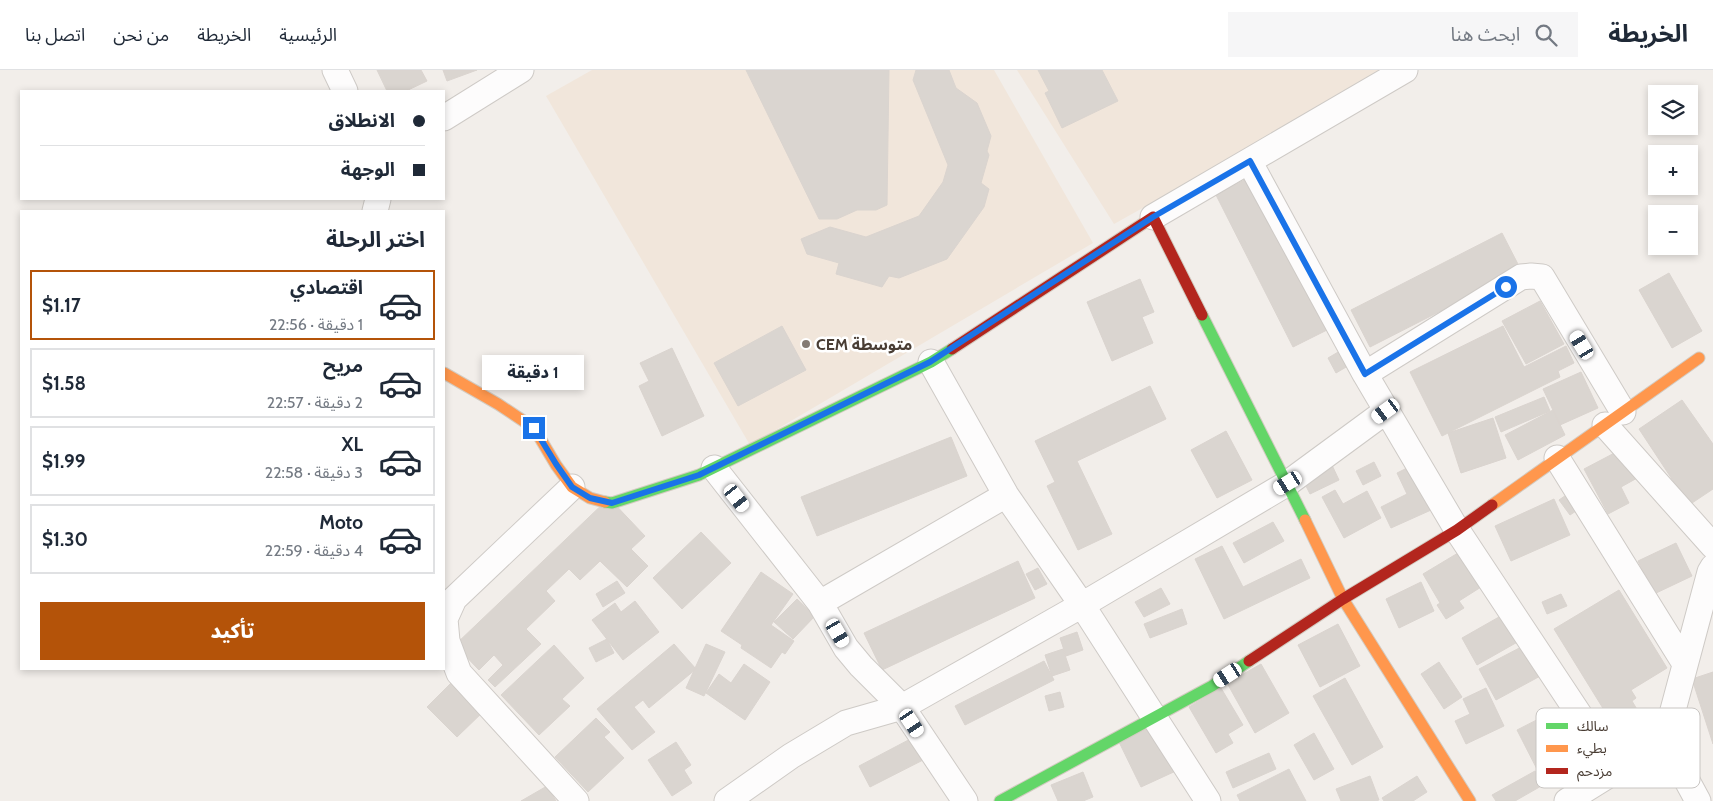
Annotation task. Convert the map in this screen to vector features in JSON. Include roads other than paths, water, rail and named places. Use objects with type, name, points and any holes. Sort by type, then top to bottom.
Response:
[{"type":"street","points":[[335,70],[345,90]]},
{"type":"street","points":[[445,117],[521,70]]},
{"type":"street","points":[[445,374],[498,404],[534,428],[572,487],[590,498],[612,503],[699,475],[930,362],[1153,217],[1405,70]]},
{"type":"street","points":[[1250,161],[1386,411],[1457,530],[1575,708]]},
{"type":"street","points":[[1153,217],[1288,483],[1343,599],[1470,801]]},
{"type":"street","points":[[1365,374],[1522,277],[1542,277],[1614,418],[1713,546]]},
{"type":"street","points":[[1000,801],[1212,686],[1343,599],[1457,530],[1699,358]]},
{"type":"street","points":[[930,362],[1006,495],[1082,605],[1208,801]]},
{"type":"street","points":[[727,801],[791,756],[846,723],[902,708],[1082,605],[1288,483],[1386,411]]},
{"type":"street","points":[[1558,458],[1685,664]]},
{"type":"street","points":[[714,468],[820,603],[846,648],[902,708],[965,801]]},
{"type":"street","points":[[572,487],[454,599],[445,619],[447,641],[460,673],[576,801]]},
{"type":"street","points":[[820,603],[1006,495]]},
{"type":"street","points":[[1673,708],[1710,572],[1713,567]]},
{"type":"street","points":[[1567,801],[1588,788]]},
{"type":"street","points":[[1691,788],[1698,801]]},
{"type":"place","name":"CEM متوسطة","points":[[806,344]]}]
